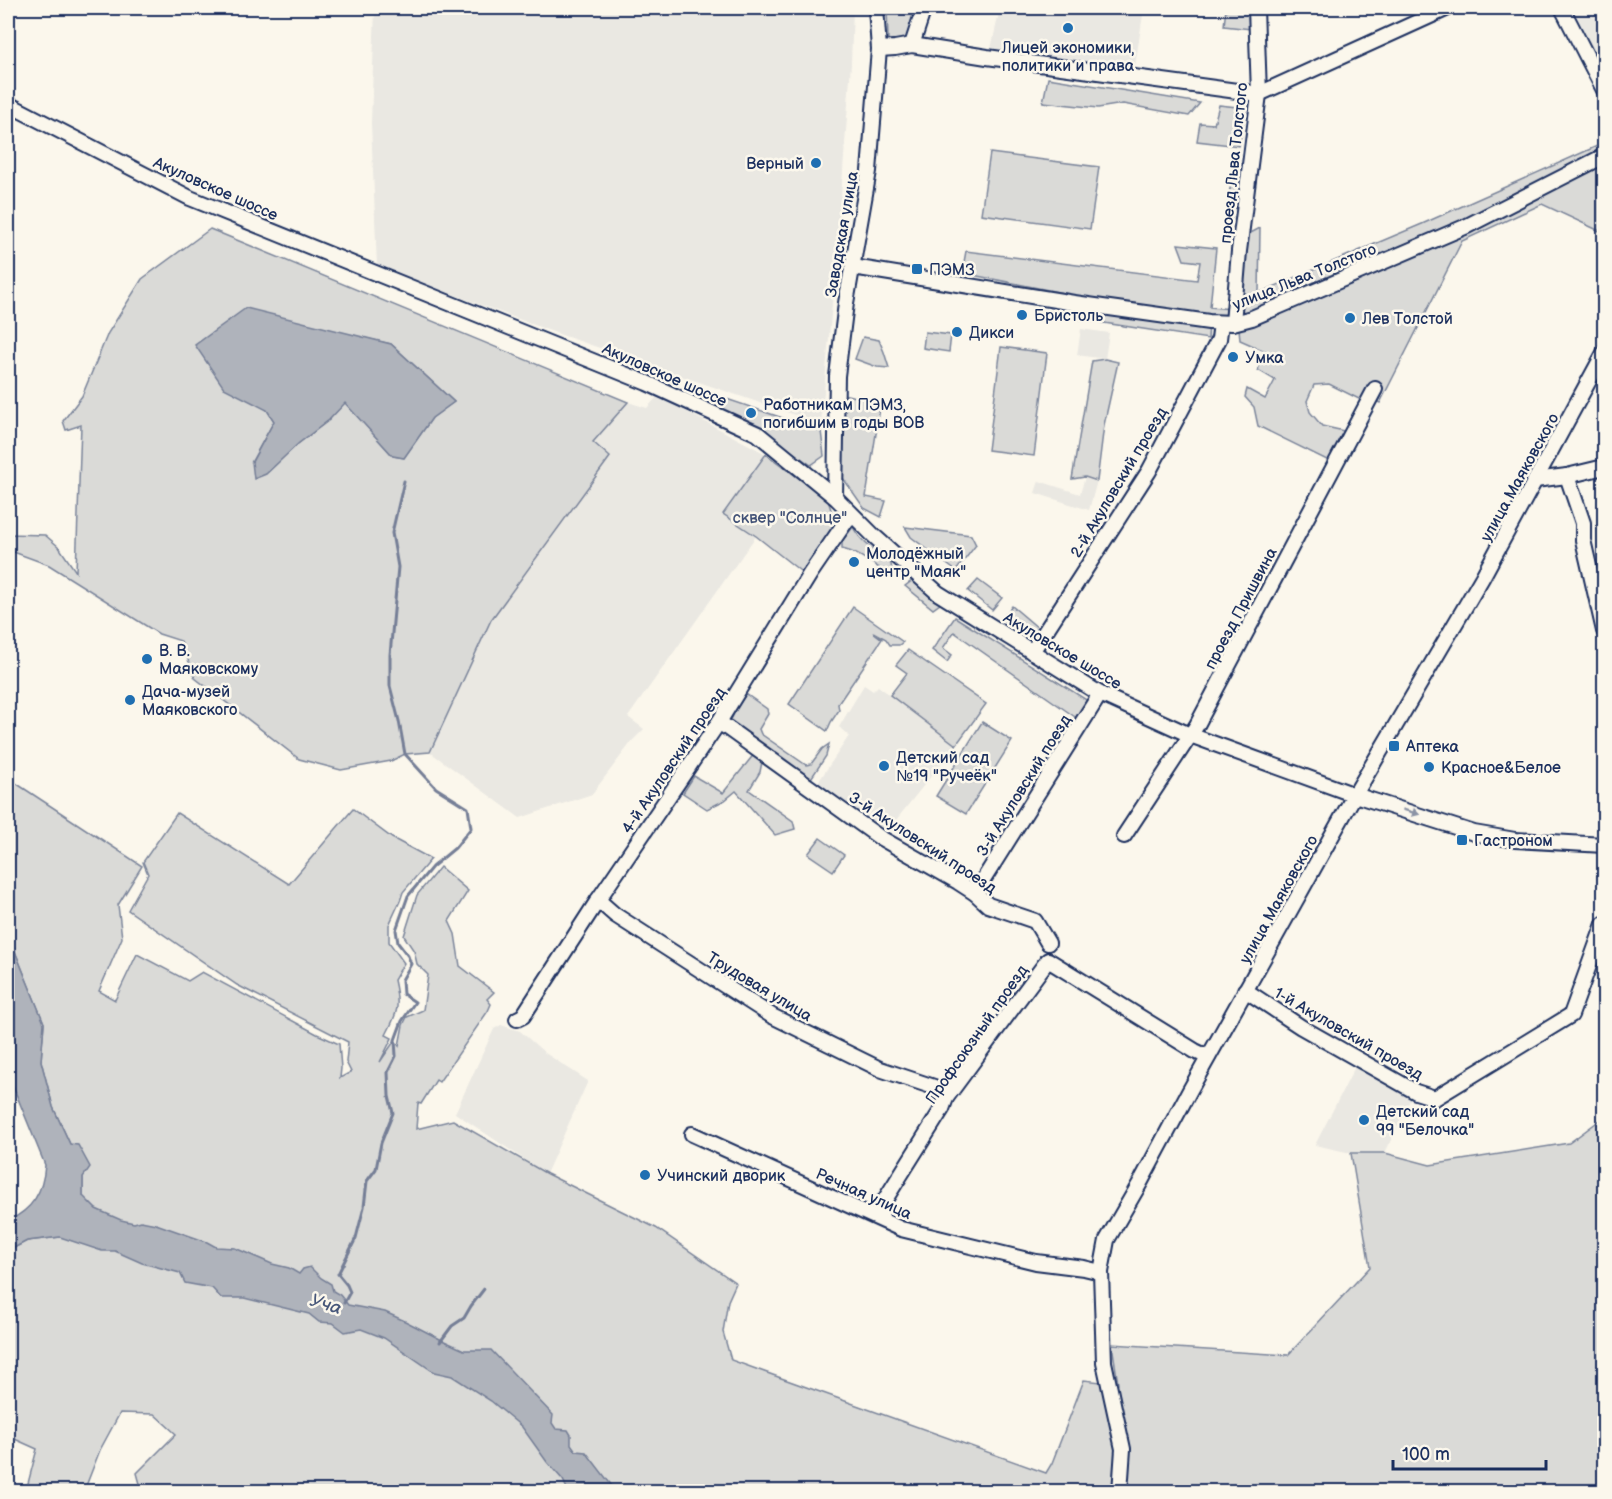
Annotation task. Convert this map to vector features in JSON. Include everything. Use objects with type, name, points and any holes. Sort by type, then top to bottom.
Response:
[{"type":"street","name":"Заводская улица","points":[[835,497],[837,376],[846,303],[869,171],[879,49],[876,8]]},
{"type":"street","points":[[912,45],[924,8]]},
{"type":"street","name":"проезд Льва Толстого","points":[[1227,323],[1239,251],[1259,94],[1256,8]]},
{"type":"street","points":[[879,49],[912,45],[1259,94],[1449,8]]},
{"type":"street","points":[[1562,8],[1605,90]]},
{"type":"street","name":"Акуловское шоссе","points":[[8,104],[190,198],[647,383],[758,434],[835,497],[938,592],[1100,694],[1190,735],[1355,795],[1474,833],[1515,840],[1605,845]]},
{"type":"street","name":"улица Льва Толстого","points":[[853,267],[1074,303],[1227,323],[1252,318],[1467,226],[1605,156]]},
{"type":"street","name":"2-й Акуловский проезд","points":[[1032,652],[1149,471],[1227,323]]},
{"type":"street","name":"улица Маяковского","points":[[1120,1491],[1123,1449],[1104,1362],[1101,1272],[1107,1240],[1355,795],[1482,578],[1605,353]]},
{"type":"street","name":"проезд Пришвина","points":[[1124,836],[1197,725],[1375,389]]},
{"type":"street","points":[[1535,480],[1567,476],[1605,467]]},
{"type":"street","points":[[1567,476],[1583,523],[1583,540],[1605,632]]},
{"type":"street","name":"4-й Акуловский проезд","points":[[517,1019],[523,1016],[598,900],[719,722],[810,574],[851,514]]},
{"type":"street","name":"3-й Акуловский поезд","points":[[975,893],[1100,694]]},
{"type":"street","name":"3-й Акуловский проезд","points":[[719,722],[879,837],[975,893],[988,905],[1035,921],[1048,943]]},
{"type":"street","name":"Трудовая улица","points":[[598,900],[615,915],[772,1016],[880,1069],[934,1087],[946,1098]]},
{"type":"street","name":"1-й Акуловский проезд","points":[[1245,990],[1301,1027],[1416,1092],[1436,1098],[1571,1015],[1605,924]]},
{"type":"street","name":"Профсоюзный проезд","points":[[882,1219],[881,1206],[942,1109],[946,1098],[1048,960],[1208,1057]]},
{"type":"street","name":"Речная улица","points":[[692,1134],[902,1229],[1036,1262],[1101,1272]]},
{"type":"shaded area","points":[[375,8],[853,8],[837,250],[821,424],[553,332],[377,266],[371,123]]},
{"type":"shaded area","name":"Лицей экономики, политики и права","points":[[1000,8],[1144,8],[1134,72],[991,49]]},
{"type":"shaded area","points":[[1570,8],[1604,8],[1604,74]]},
{"type":"shaded area","points":[[1081,329],[1109,333],[1105,359],[1077,355]]},
{"type":"shaded area","points":[[656,398],[672,404],[766,454],[723,513],[756,536],[628,717],[644,729],[592,794],[520,818],[430,752],[491,620],[609,457],[593,443],[628,402],[647,408]]},
{"type":"shaded area","points":[[1085,477],[1097,481],[1089,510],[1035,493],[1039,481],[1080,494]]},
{"type":"shaded area","name":"Детский сад №19 \"Ручеёк\"","points":[[864,685],[873,691],[878,686],[956,745],[884,835],[815,787],[849,736],[839,727]]},
{"type":"shaded area","points":[[501,1025],[520,1031],[545,1053],[588,1081],[546,1174],[455,1113],[494,1029]]},
{"type":"shaded area","name":"Детский сад 99 \"Белочка\"","points":[[1356,1065],[1413,1094],[1385,1153],[1351,1153],[1315,1145]]},
{"type":"green space","points":[[887,8],[918,8],[907,40],[888,40]]},
{"type":"green space","points":[[1226,8],[1253,8],[1251,29],[1224,26]]},
{"type":"green space","points":[[1048,78],[1200,103],[1189,116],[1123,104],[1098,108],[1043,102]]},
{"type":"green space","points":[[1219,105],[1246,108],[1239,146],[1197,141],[1200,123],[1214,124]]},
{"type":"green space","points":[[1604,143],[1604,233],[1542,204],[1462,241],[1380,403],[1364,395],[1361,400],[1329,384],[1314,385],[1307,401],[1310,412],[1322,426],[1344,431],[1329,461],[1258,426],[1254,407],[1245,397],[1247,389],[1265,399],[1275,380],[1258,370],[1265,351],[1240,340],[1237,304],[1245,236],[1260,228],[1259,293]]},
{"type":"green space","points":[[990,153],[1099,167],[1090,229],[981,214]]},
{"type":"green space","points":[[1234,163],[1238,165],[1231,222],[1225,221]]},
{"type":"green space","points":[[210,229],[628,402],[593,442],[610,457],[491,620],[430,752],[405,754],[391,761],[341,770],[299,759],[195,678],[181,641],[159,634],[49,565],[8,550],[8,534],[45,535],[59,547],[76,572],[81,425],[66,430],[63,421],[82,396],[108,333],[142,279]],"holes":[[[351,335],[391,344],[454,402],[432,418],[404,458],[393,456],[345,402],[329,420],[299,443],[252,461],[274,421],[267,410]]]},
{"type":"green space","points":[[1178,244],[1216,248],[1210,307],[1231,309],[1225,325],[1209,322],[1208,339],[1072,318],[1074,303],[1196,319],[962,273],[966,251],[1197,280],[1200,262],[1184,260]]},
{"type":"green space","points":[[925,332],[951,335],[949,352],[923,348]]},
{"type":"green space","points":[[863,337],[879,340],[889,368],[877,367],[855,359]]},
{"type":"green space","points":[[1001,347],[1047,353],[1034,456],[988,450]]},
{"type":"green space","points":[[1105,359],[1118,362],[1104,425],[1097,481],[1085,477],[1072,479],[1092,361]]},
{"type":"green space","points":[[691,387],[821,431],[824,456],[811,465],[759,429],[689,392]]},
{"type":"green space","points":[[842,394],[881,402],[866,497],[886,501],[881,517],[864,508],[843,478],[840,457]]},
{"type":"green space","name":"сквер \"Солнце\"","points":[[766,454],[828,500],[836,526],[804,574],[756,536],[723,514]]},
{"type":"green space","points":[[853,527],[865,543],[891,564],[893,577],[862,557],[842,549],[842,541]]},
{"type":"green space","points":[[905,527],[971,535],[976,545],[956,571],[911,537]]},
{"type":"green space","points":[[913,580],[919,580],[944,601],[933,609],[905,586]]},
{"type":"green space","points":[[978,580],[1002,598],[992,610],[968,591]]},
{"type":"green space","points":[[1012,606],[1039,629],[1033,639],[1002,619]]},
{"type":"green space","points":[[853,607],[903,642],[899,645],[890,645],[886,639],[873,632],[882,639],[838,704],[839,710],[827,731],[789,704]]},
{"type":"green space","points":[[955,617],[1088,701],[1078,719],[954,632],[943,648],[952,655],[947,662],[932,650]]},
{"type":"green space","points":[[908,650],[986,704],[956,745],[890,695],[907,673],[896,665]]},
{"type":"green space","points":[[746,694],[767,709],[768,714],[759,729],[761,734],[806,765],[811,764],[822,749],[829,744],[826,756],[808,783],[735,730],[731,720]]},
{"type":"green space","points":[[982,722],[1012,741],[966,814],[936,796]]},
{"type":"green space","points":[[755,753],[762,762],[760,772],[749,790],[793,821],[795,829],[775,835],[736,791],[725,800],[707,809],[683,793],[694,776],[723,793]]},
{"type":"green space","points":[[8,778],[142,866],[118,905],[122,938],[99,991],[115,1000],[137,954],[188,981],[202,972],[339,1044],[340,1078],[351,1072],[346,1062],[348,1042],[237,985],[128,910],[148,874],[143,862],[177,813],[289,884],[353,809],[392,838],[431,859],[403,892],[389,925],[389,942],[404,963],[394,980],[397,1009],[386,1035],[392,1038],[380,1062],[395,1040],[399,1046],[407,1017],[423,1010],[428,975],[417,964],[414,951],[404,936],[417,895],[440,867],[468,891],[449,921],[455,934],[460,966],[494,992],[487,999],[491,1004],[488,1011],[439,1082],[436,1080],[421,1104],[418,1103],[416,1129],[453,1120],[547,1174],[656,1228],[736,1283],[728,1301],[723,1332],[731,1360],[1046,1473],[1084,1380],[1118,1384],[1112,1344],[1288,1355],[1370,1267],[1351,1153],[1385,1153],[1430,1165],[1569,1143],[1600,1120],[1604,1121],[1604,1491],[142,1491],[137,1473],[176,1434],[154,1414],[120,1413],[100,1450],[84,1491],[26,1491],[37,1449],[8,1436],[8,1251],[27,1241],[60,1237],[83,1196],[83,1177],[53,1107],[41,1061],[44,1023],[8,934]]},
{"type":"green space","points":[[820,838],[844,855],[833,871],[808,854]]},
{"type":"water","points":[[246,308],[391,344],[454,402],[432,418],[404,458],[393,456],[345,403],[329,420],[299,443],[266,474],[254,479],[252,462],[274,421],[267,410],[224,388],[195,345]]},
{"type":"water","name":"Уча","points":[[8,934],[44,1023],[41,1061],[53,1107],[70,1144],[78,1145],[90,1167],[83,1177],[83,1196],[96,1209],[121,1220],[156,1224],[216,1247],[235,1248],[299,1274],[303,1269],[310,1267],[331,1284],[333,1291],[340,1295],[348,1305],[385,1312],[464,1350],[491,1350],[553,1415],[552,1423],[556,1429],[568,1430],[571,1435],[571,1444],[576,1451],[586,1452],[612,1486],[621,1491],[568,1491],[563,1480],[522,1427],[491,1401],[452,1376],[434,1372],[384,1338],[361,1329],[345,1332],[333,1323],[319,1322],[309,1314],[244,1298],[221,1298],[212,1288],[185,1283],[180,1273],[142,1263],[115,1251],[102,1251],[60,1237],[27,1241],[8,1251],[8,1221],[24,1211],[35,1199],[42,1183],[45,1165],[8,1074]]},
{"type":"waterway","name":"Уча","points":[[344,1303],[350,1292],[338,1274],[356,1238],[364,1207],[367,1181],[376,1169],[381,1143],[393,1113],[389,1096],[388,1072],[396,1056],[395,1040],[402,1021],[415,1002],[403,994],[402,980],[411,964],[398,943],[396,930],[408,896],[432,867],[455,848],[471,828],[468,808],[436,788],[405,754],[390,686],[390,655],[398,567],[392,533],[404,481]]},
{"type":"waterway","points":[[440,1342],[452,1326],[464,1318],[484,1289]]},
{"type":"place","name":"Лицей экономики, политики и права","points":[[1068,28]]},
{"type":"place","name":"Верный","points":[[816,163]]},
{"type":"place","name":"ПЭМЗ","points":[[917,269]]},
{"type":"place","name":"Бристоль","points":[[1022,315]]},
{"type":"place","name":"Лев Толстой","points":[[1350,318]]},
{"type":"place","name":"Дикси","points":[[957,332]]},
{"type":"place","name":"Умка","points":[[1233,357]]},
{"type":"place","name":"Работникам ПЭМЗ, погибшим в годы ВОВ","points":[[751,413]]},
{"type":"place","name":"Молодёжный центр \"Маяк\"","points":[[854,562]]},
{"type":"place","name":"В. В. Маяковскому","points":[[147,659]]},
{"type":"place","name":"Дача-музей Маяковского","points":[[130,700]]},
{"type":"place","name":"Аптека","points":[[1394,746]]},
{"type":"place","name":"Детский сад №19 \"Ручеёк\"","points":[[884,766]]},
{"type":"place","name":"Красное&Белое","points":[[1429,767]]},
{"type":"place","name":"Гастроном","points":[[1462,840]]},
{"type":"place","name":"Детский сад 99 \"Белочка\"","points":[[1364,1120]]},
{"type":"place","name":"Учинский дворик","points":[[645,1175]]}]
